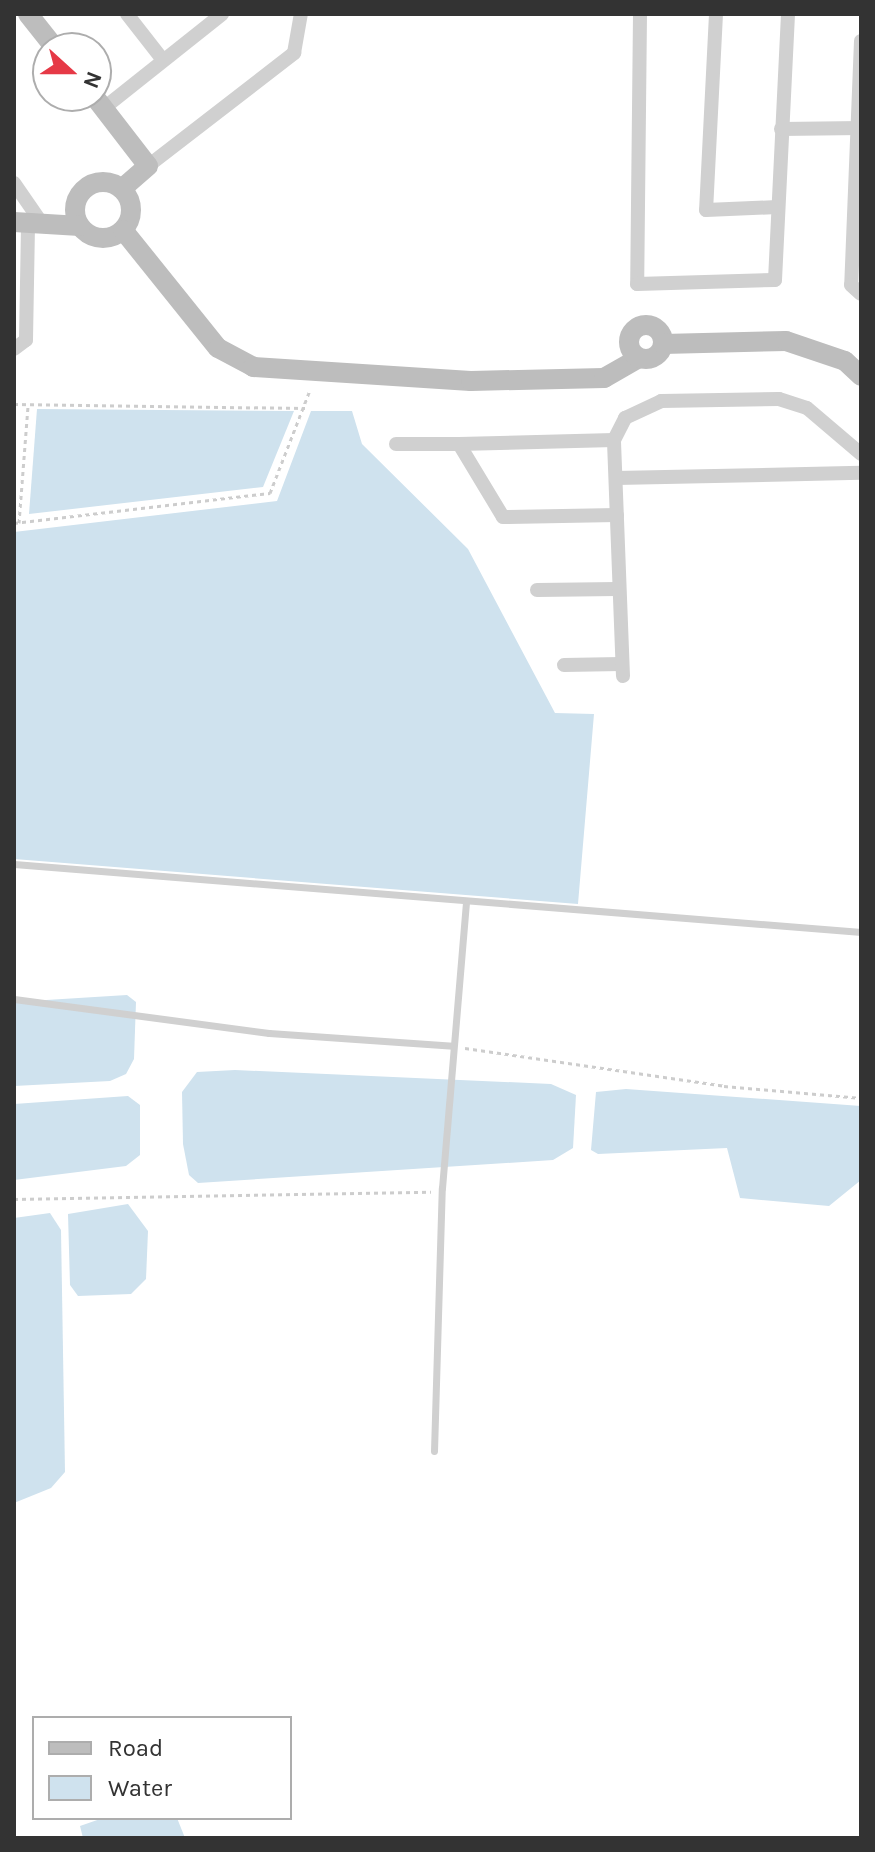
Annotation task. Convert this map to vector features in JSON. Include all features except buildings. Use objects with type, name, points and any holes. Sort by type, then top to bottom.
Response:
[{"type":"street","points":[[28,14],[42,32]]},
{"type":"street","points":[[127,14],[163,60]]},
{"type":"street","points":[[122,189],[294,53],[301,14]]},
{"type":"street","points":[[640,14],[637,284],[775,280],[788,14]]},
{"type":"street","points":[[716,14],[706,210],[777,207]]},
{"type":"street","points":[[112,93],[163,60],[219,15]]},
{"type":"street","points":[[861,41],[851,285],[861,294]]},
{"type":"street","points":[[107,112],[148,166]]},
{"type":"street","points":[[781,129],[858,128]]},
{"type":"street","points":[[80,226],[77,201],[88,186],[105,181],[122,189],[131,204],[123,230]]},
{"type":"street","points":[[14,183],[28,223],[26,340],[14,349]]},
{"type":"street","points":[[28,223],[80,226],[97,237],[123,230]]},
{"type":"street","points":[[123,230],[218,348],[253,367],[444,381],[604,378],[639,358],[651,358],[663,344],[786,341],[845,361],[861,376]]},
{"type":"street","points":[[639,358],[628,341],[635,328],[655,327],[663,344]]},
{"type":"street","points":[[564,665],[622,670],[614,440],[641,404],[779,399],[807,408],[861,454]]},
{"type":"street","points":[[396,444],[614,440]]},
{"type":"street","points":[[459,444],[503,517],[617,515]]},
{"type":"street","points":[[616,478],[861,473]]},
{"type":"street","points":[[537,590],[617,589]]},
{"type":"lane","points":[[14,864],[861,932]]},
{"type":"lane","points":[[434,1451],[442,1188],[466,901]]},
{"type":"lane","points":[[14,999],[269,1033],[453,1046]]},
{"type":"path","points":[[28,405],[16,523],[270,493],[305,408],[314,373]]},
{"type":"path","points":[[14,404],[305,408]]},
{"type":"path","points":[[453,1046],[724,1086],[861,1098]]},
{"type":"path","points":[[14,1199],[408,1196],[442,1188]]},
{"type":"path","points":[[636,1838],[691,1838]]},
{"type":"water","points":[[37,409],[294,411],[263,487],[29,514]]},
{"type":"water","points":[[311,411],[352,411],[362,444],[468,549],[555,713],[594,714],[578,904],[14,859],[14,532],[277,501]]},
{"type":"water","points":[[127,995],[136,1002],[134,1059],[126,1074],[110,1081],[14,1086],[14,1002]]},
{"type":"water","points":[[235,1070],[551,1084],[576,1095],[573,1148],[553,1160],[198,1183],[189,1175],[183,1144],[182,1092],[197,1072]]},
{"type":"water","points":[[626,1089],[861,1106],[861,1180],[829,1206],[740,1198],[727,1148],[598,1154],[591,1150],[596,1092]]},
{"type":"water","points":[[128,1096],[140,1105],[140,1155],[126,1166],[14,1180],[14,1104]]},
{"type":"water","points":[[128,1204],[148,1231],[146,1279],[131,1294],[78,1296],[70,1285],[68,1214]]},
{"type":"water","points":[[50,1213],[61,1230],[65,1472],[51,1488],[14,1503],[14,1218]]},
{"type":"water","points":[[97,1820],[178,1820],[185,1838],[83,1838],[80,1826]]}]
